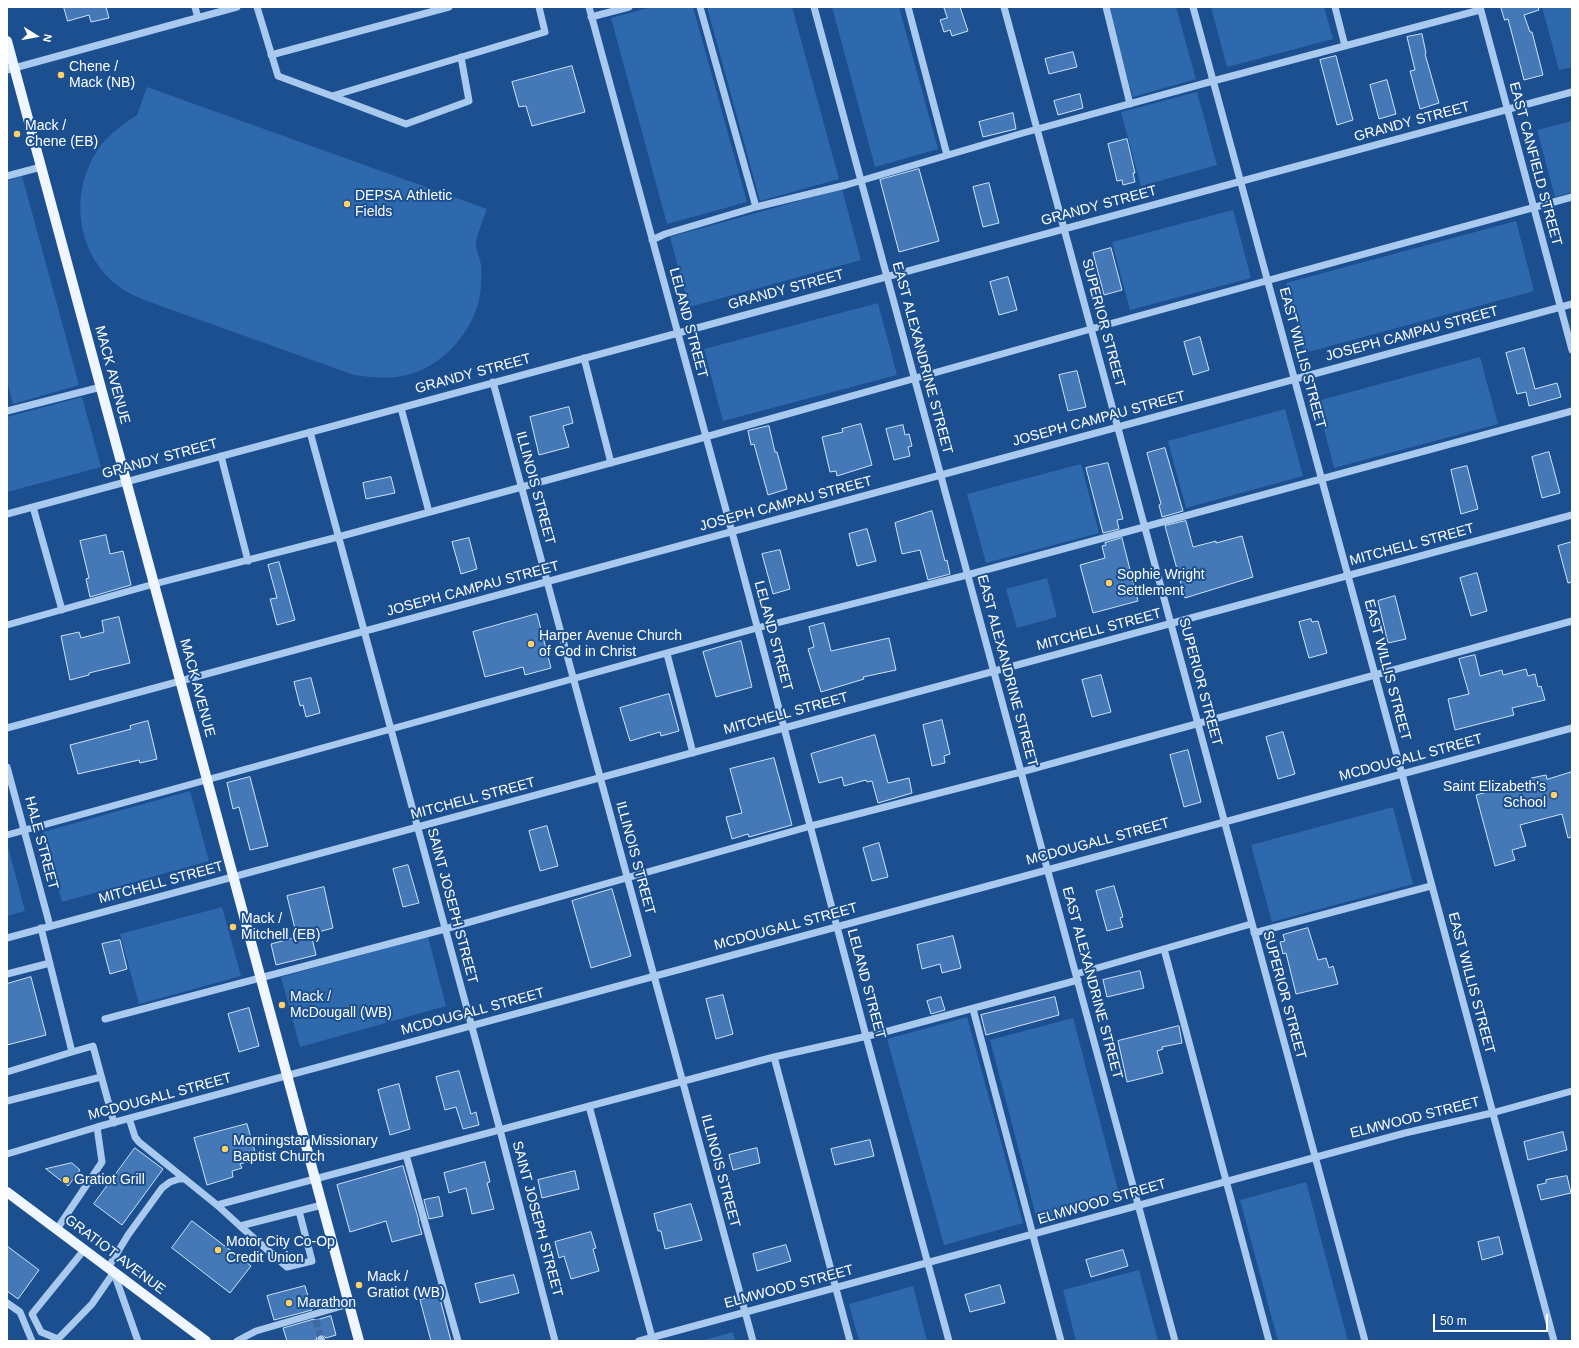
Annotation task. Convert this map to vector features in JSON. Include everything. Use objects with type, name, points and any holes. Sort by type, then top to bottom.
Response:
[{"type":"main road","name":"MACK AVENUE","points":[[7,41],[11,69],[41,167],[359,1341]]},
{"type":"main road","name":"GRATIOT AVENUE","points":[[7,1192],[206,1341]]},
{"type":"street","points":[[195,7],[198,18]]},
{"type":"street","points":[[11,69],[238,7]]},
{"type":"street","points":[[257,7],[278,76],[406,124],[469,101],[461,57]]},
{"type":"street","points":[[271,55],[449,7]]},
{"type":"street","points":[[332,96],[545,32],[539,7]]},
{"type":"street","name":"LELAND STREET","points":[[589,7],[785,728],[866,1036],[950,1341]]},
{"type":"street","points":[[592,17],[629,7]]},
{"type":"street","points":[[700,7],[756,207]]},
{"type":"street","name":"EAST ALEXANDRINE STREET","points":[[814,7],[1175,1341]]},
{"type":"street","points":[[908,7],[947,155]]},
{"type":"street","name":"SUPERIOR STREET","points":[[1004,7],[1365,1341]]},
{"type":"street","points":[[1106,7],[1130,104]]},
{"type":"street","name":"EAST WILLIS STREET","points":[[1193,7],[1402,774],[1554,1341]]},
{"type":"street","points":[[1335,7],[1345,46]]},
{"type":"street","points":[[652,240],[665,234],[756,207],[861,181],[947,155],[1213,80],[1480,9]]},
{"type":"street","name":"EAST CANFIELD STREET","points":[[1480,9],[1506,110],[1572,350]]},
{"type":"street","name":"GRANDY STREET","points":[[7,514],[1572,92]]},
{"type":"street","points":[[7,176],[41,167]]},
{"type":"street","points":[[7,625],[154,584],[248,561],[611,463],[1572,197]]},
{"type":"street","name":"JOSEPH CAMPAU STREET","points":[[7,728],[1572,304]]},
{"type":"street","points":[[584,358],[611,463]]},
{"type":"street","name":"ILLINOIS STREET","points":[[493,382],[753,1341]]},
{"type":"street","points":[[7,411],[101,387]]},
{"type":"street","points":[[401,408],[429,512]]},
{"type":"street","points":[[7,835],[757,628],[968,575],[1572,411]]},
{"type":"street","name":"SAINT JOSEPH STREET","points":[[310,432],[390,730],[472,1026],[555,1341]]},
{"type":"street","points":[[221,456],[248,561]]},
{"type":"street","points":[[33,507],[62,610]]},
{"type":"street","name":"MITCHELL STREET","points":[[7,938],[234,878],[1572,515]]},
{"type":"street","points":[[105,1019],[260,976],[445,929],[811,826],[1021,772],[1572,621]]},
{"type":"street","points":[[667,654],[693,753]]},
{"type":"street","name":"MCDOUGALL STREET","points":[[7,1154],[114,1122],[1572,728]]},
{"type":"street","name":"HALE STREET","points":[[7,767],[50,926]]},
{"type":"street","points":[[1254,933],[1432,886]]},
{"type":"street","points":[[217,1205],[774,1057],[973,1009],[1164,949],[1252,924]]},
{"type":"street","points":[[42,928],[72,1052]]},
{"type":"street","points":[[1164,949],[1269,1341]]},
{"type":"street","points":[[7,974],[50,963]]},
{"type":"street","points":[[973,1009],[1061,1341]]},
{"type":"street","points":[[7,1072],[93,1046],[114,1122]]},
{"type":"street","points":[[774,1057],[850,1341]]},
{"type":"street","points":[[7,1101],[101,1077]]},
{"type":"street","name":"ELMWOOD STREET","points":[[639,1341],[653,1339],[745,1312],[1405,1133],[1492,1113],[1572,1091]]},
{"type":"street","points":[[589,1106],[653,1339]]},
{"type":"street","points":[[129,1118],[138,1142],[217,1205],[287,1267],[312,1261],[299,1211]]},
{"type":"street","points":[[57,1230],[102,1162],[97,1127]]},
{"type":"street","points":[[406,1155],[458,1341]]},
{"type":"street","points":[[84,1250],[32,1314],[41,1332],[58,1340],[92,1304],[111,1270],[128,1234],[162,1188],[170,1182],[185,1179]]},
{"type":"street","points":[[240,1226],[322,1205]]},
{"type":"street","points":[[111,1270],[138,1341]]},
{"type":"street","points":[[7,1303],[20,1312],[32,1341]]},
{"type":"street","points":[[237,1341],[256,1330],[315,1317],[349,1304]]},
{"type":"shaded area","points":[[652,7],[693,7],[747,202],[667,224],[611,18]]},
{"type":"shaded area","points":[[707,7],[792,7],[839,179],[760,201]]},
{"type":"shaded area","points":[[832,7],[899,7],[938,149],[875,167]]},
{"type":"shaded area","points":[[1108,7],[1176,7],[1196,79],[1133,97]]},
{"type":"shaded area","points":[[1211,7],[1324,7],[1333,39],[1227,67]]},
{"type":"shaded area","points":[[1542,7],[1572,7],[1572,67],[1559,70]]},
{"type":"shaded area","points":[[147,87],[487,209],[476,241],[481,265],[480,295],[471,322],[463,335],[442,357],[429,366],[416,372],[402,376],[390,377],[354,375],[144,300],[116,285],[101,269],[91,253],[81,220],[80,202],[88,167],[97,151],[105,140],[115,131],[137,115]]},
{"type":"shaded area","points":[[1197,92],[1217,165],[1141,186],[1121,112]]},
{"type":"shaded area","points":[[1572,121],[1572,192],[1555,197],[1537,130]]},
{"type":"shaded area","points":[[22,176],[79,385],[13,404],[7,381],[7,181]]},
{"type":"shaded area","points":[[842,189],[861,260],[689,307],[670,237]]},
{"type":"shaded area","points":[[1233,210],[1251,278],[1130,310],[1112,242]]},
{"type":"shaded area","points":[[1516,221],[1534,291],[1304,353],[1286,283]]},
{"type":"shaded area","points":[[878,303],[897,375],[723,421],[704,349]]},
{"type":"shaded area","points":[[1480,357],[1498,424],[1334,468],[1317,401]]},
{"type":"shaded area","points":[[82,397],[101,467],[7,492],[7,417]]},
{"type":"shaded area","points":[[1285,409],[1303,476],[1186,508],[1168,441]]},
{"type":"shaded area","points":[[1081,464],[1099,533],[986,563],[967,494]]},
{"type":"shaded area","points":[[1047,578],[1057,617],[1017,628],[1006,589]]},
{"type":"shaded area","points":[[190,791],[209,861],[62,902],[43,832]]},
{"type":"shaded area","points":[[1393,807],[1413,884],[1272,922],[1251,845]]},
{"type":"shaded area","points":[[7,843],[25,911],[7,916]]},
{"type":"shaded area","points":[[222,907],[241,976],[139,1004],[120,934]]},
{"type":"shaded area","points":[[428,937],[446,1006],[300,1047],[281,977]]},
{"type":"shaded area","points":[[967,1017],[1023,1223],[944,1245],[887,1039]]},
{"type":"shaded area","points":[[1073,1018],[1120,1198],[1037,1220],[990,1040]]},
{"type":"shaded area","points":[[1306,1182],[1348,1341],[1278,1341],[1240,1200]]},
{"type":"shaded area","points":[[1139,1270],[1158,1341],[1076,1341],[1063,1290]]},
{"type":"shaded area","points":[[913,1286],[927,1341],[859,1341],[849,1304]]},
{"type":"shaded area","points":[[733,1332],[735,1341],[700,1341]]},
{"type":"building","points":[[64,7],[106,7],[109,18],[91,22],[89,15],[68,21]]},
{"type":"building","points":[[944,7],[960,7],[968,31],[952,36],[950,30],[944,32],[940,20],[947,18]]},
{"type":"building","points":[[1501,7],[1538,7],[1539,10],[1524,15],[1530,32],[1532,32],[1543,75],[1524,80],[1508,19],[1505,20]]},
{"type":"building","points":[[1422,34],[1425,54],[1439,103],[1420,109],[1410,71],[1415,70],[1407,37]]},
{"type":"building","points":[[1073,52],[1077,67],[1049,74],[1045,59]]},
{"type":"building","points":[[1336,56],[1353,120],[1337,125],[1320,60]]},
{"type":"building","points":[[572,66],[585,112],[532,126],[526,106],[519,107],[512,82]]},
{"type":"building","points":[[1387,80],[1396,114],[1379,119],[1370,85]]},
{"type":"building","points":[[1080,94],[1083,108],[1058,115],[1054,101]]},
{"type":"building","points":[[1013,113],[1016,129],[983,137],[979,122]]},
{"type":"building","points":[[1127,139],[1135,173],[1133,173],[1135,182],[1123,185],[1122,180],[1117,181],[1108,144]]},
{"type":"building","points":[[919,169],[939,241],[899,252],[880,180]]},
{"type":"building","points":[[989,183],[999,223],[983,227],[973,187]]},
{"type":"building","points":[[1111,248],[1122,290],[1104,295],[1093,253]]},
{"type":"building","points":[[1008,277],[1017,310],[999,315],[990,282]]},
{"type":"building","points":[[1200,337],[1209,370],[1193,375],[1184,342]]},
{"type":"building","points":[[1524,348],[1535,389],[1557,383],[1561,397],[1529,406],[1526,392],[1517,394],[1506,353]]},
{"type":"building","points":[[1077,371],[1086,407],[1068,411],[1059,375]]},
{"type":"building","points":[[569,407],[573,423],[563,426],[569,447],[539,455],[530,417]]},
{"type":"building","points":[[861,424],[872,465],[837,476],[836,471],[830,472],[822,437],[843,432],[842,429]]},
{"type":"building","points":[[903,425],[905,435],[909,434],[912,446],[908,447],[910,456],[894,460],[886,429]]},
{"type":"building","points":[[769,426],[775,452],[777,452],[787,489],[768,495],[754,444],[751,445],[748,431]]},
{"type":"building","points":[[1165,448],[1183,511],[1162,517],[1159,505],[1161,504],[1147,453]]},
{"type":"building","points":[[1549,452],[1560,493],[1542,498],[1532,457]]},
{"type":"building","points":[[1108,463],[1123,519],[1117,520],[1119,529],[1103,533],[1086,468]]},
{"type":"building","points":[[1467,466],[1478,509],[1461,514],[1451,470]]},
{"type":"building","points":[[391,477],[395,493],[366,499],[363,483]]},
{"type":"building","points":[[932,511],[945,561],[947,560],[950,574],[928,580],[920,550],[902,554],[895,523]]},
{"type":"building","points":[[1186,521],[1193,547],[1242,536],[1253,577],[1185,598],[1165,526]]},
{"type":"building","points":[[867,529],[876,561],[857,566],[849,534]]},
{"type":"building","points":[[106,535],[110,554],[123,551],[131,585],[90,597],[86,579],[89,578],[80,541]]},
{"type":"building","points":[[469,538],[477,569],[461,574],[452,542]]},
{"type":"building","name":"Sophie Wright Settlement","points":[[1122,538],[1138,601],[1093,613],[1080,565],[1105,558],[1102,546],[1106,545],[1105,543]]},
{"type":"building","points":[[1572,542],[1572,582],[1568,583],[1558,546]]},
{"type":"building","points":[[780,550],[790,589],[773,594],[762,554]]},
{"type":"building","points":[[279,562],[295,620],[277,625],[270,599],[277,598],[268,565]]},
{"type":"building","points":[[1477,573],[1487,611],[1471,616],[1460,578]]},
{"type":"building","points":[[1395,596],[1406,639],[1388,643],[1378,601]]},
{"type":"building","points":[[537,614],[551,668],[525,675],[523,667],[485,677],[473,632]]},
{"type":"building","points":[[119,617],[130,663],[89,673],[89,675],[70,680],[61,636],[79,632],[81,638],[104,632],[102,621]]},
{"type":"building","points":[[1311,619],[1312,622],[1318,621],[1327,653],[1309,658],[1299,622]]},
{"type":"building","points":[[824,623],[831,651],[889,638],[896,670],[863,677],[864,679],[821,692],[808,649],[814,647],[809,627]]},
{"type":"building","points":[[741,641],[752,687],[716,697],[703,652]]},
{"type":"building","points":[[1475,655],[1480,676],[1502,670],[1503,675],[1526,669],[1528,676],[1535,674],[1538,687],[1541,686],[1545,700],[1512,708],[1514,715],[1455,730],[1448,699],[1469,694],[1459,659]]},
{"type":"building","points":[[1101,675],[1111,712],[1092,717],[1082,680]]},
{"type":"building","points":[[311,678],[320,713],[306,717],[303,705],[300,706],[294,682]]},
{"type":"building","points":[[669,694],[679,731],[661,736],[660,732],[630,741],[620,708]]},
{"type":"building","points":[[942,720],[950,754],[944,756],[945,763],[932,766],[923,725]]},
{"type":"building","points":[[148,721],[157,759],[140,763],[139,760],[78,774],[70,745],[131,729],[130,726]]},
{"type":"building","points":[[1283,732],[1295,774],[1278,779],[1266,737]]},
{"type":"building","points":[[875,735],[888,783],[909,778],[912,793],[878,803],[872,781],[867,782],[866,780],[844,786],[842,777],[819,783],[811,754]]},
{"type":"building","points":[[1188,750],[1201,802],[1184,807],[1170,755]]},
{"type":"building","points":[[774,758],[792,825],[749,837],[748,834],[732,839],[726,817],[742,813],[730,769]]},
{"type":"building","points":[[1572,772],[1572,837],[1568,838],[1562,814],[1520,825],[1526,846],[1512,850],[1515,860],[1495,866],[1476,795],[1532,780],[1531,778],[1546,775],[1547,779]]},
{"type":"building","points":[[250,777],[268,846],[250,850],[239,807],[233,809],[227,783]]},
{"type":"building","points":[[547,826],[558,866],[540,871],[529,831]]},
{"type":"building","points":[[879,843],[888,877],[872,881],[863,848]]},
{"type":"building","points":[[408,865],[419,903],[403,907],[393,869]]},
{"type":"building","points":[[1114,886],[1123,917],[1120,918],[1123,927],[1107,931],[1096,891]]},
{"type":"building","points":[[324,887],[333,928],[311,934],[316,955],[276,965],[271,944],[297,937],[287,896]]},
{"type":"building","points":[[612,889],[631,956],[591,968],[572,901]]},
{"type":"building","points":[[1308,928],[1318,960],[1326,958],[1329,968],[1333,966],[1338,984],[1296,994],[1286,953],[1283,954],[1280,942],[1285,941],[1283,935]]},
{"type":"building","points":[[953,936],[961,968],[942,973],[940,964],[922,969],[917,945]]},
{"type":"building","points":[[120,940],[127,969],[110,974],[102,944]]},
{"type":"building","points":[[1140,971],[1144,988],[1107,997],[1103,980]]},
{"type":"building","points":[[31,977],[46,1035],[7,1045],[7,984]]},
{"type":"building","points":[[723,995],[733,1034],[716,1039],[706,999]]},
{"type":"building","points":[[941,997],[945,1010],[931,1014],[927,1001]]},
{"type":"building","points":[[1055,997],[1059,1015],[986,1035],[981,1015]]},
{"type":"building","points":[[249,1008],[259,1046],[239,1052],[228,1014]]},
{"type":"building","points":[[1179,1026],[1182,1043],[1162,1047],[1163,1049],[1157,1051],[1163,1073],[1127,1082],[1118,1041]]},
{"type":"building","points":[[459,1071],[471,1114],[476,1112],[479,1125],[463,1129],[456,1107],[445,1110],[436,1077]]},
{"type":"building","points":[[399,1084],[410,1129],[390,1135],[378,1090]]},
{"type":"building","name":"Morningstar Missionary Baptist Church","points":[[247,1124],[257,1159],[240,1164],[242,1168],[232,1171],[233,1177],[207,1185],[194,1138]]},
{"type":"building","points":[[1563,1132],[1567,1150],[1528,1160],[1524,1142]]},
{"type":"building","points":[[870,1140],[874,1156],[835,1165],[831,1149]]},
{"type":"building","points":[[135,1148],[163,1169],[122,1225],[94,1204]]},
{"type":"building","points":[[757,1148],[760,1163],[733,1170],[729,1155]]},
{"type":"building","points":[[485,1162],[490,1182],[487,1183],[494,1209],[472,1214],[466,1188],[449,1193],[444,1173]]},
{"type":"building","name":"Gratiot Grill","points":[[72,1163],[80,1170],[68,1186],[46,1169]]},
{"type":"building","points":[[403,1166],[422,1234],[392,1242],[386,1221],[350,1232],[337,1185]]},
{"type":"building","points":[[575,1171],[579,1189],[542,1198],[538,1180]]},
{"type":"building","points":[[1567,1176],[1571,1193],[1541,1200],[1537,1185],[1546,1183],[1546,1180]]},
{"type":"building","points":[[439,1197],[443,1216],[429,1219],[424,1200]]},
{"type":"building","points":[[691,1204],[702,1240],[665,1249],[661,1231],[658,1231],[654,1214]]},
{"type":"building","points":[[192,1221],[251,1266],[230,1293],[172,1248]]},
{"type":"building","points":[[591,1232],[596,1248],[593,1249],[599,1271],[571,1279],[564,1256],[559,1258],[555,1242]]},
{"type":"building","points":[[1499,1237],[1503,1254],[1482,1260],[1478,1242]]},
{"type":"building","points":[[786,1245],[791,1261],[757,1271],[753,1254]]},
{"type":"building","points":[[7,1246],[39,1270],[18,1299],[7,1291]]},
{"type":"building","points":[[1123,1250],[1128,1266],[1091,1277],[1086,1260]]},
{"type":"building","points":[[514,1275],[519,1293],[480,1303],[475,1284]]},
{"type":"building","points":[[1000,1285],[1005,1303],[970,1312],[965,1295]]},
{"type":"building","points":[[305,1286],[312,1310],[274,1320],[267,1296]]},
{"type":"building","points":[[439,1295],[451,1341],[431,1341],[420,1300]]},
{"type":"building","points":[[331,1316],[336,1335],[326,1338],[319,1334],[316,1340],[313,1341],[287,1341],[283,1328],[314,1319]]},
{"type":"tunnel","points":[[316,1320],[321,1339]]},
{"type":"place","name":"Chene / Mack (NB)","points":[[61,75]]},
{"type":"place","name":"Mack / Chene (EB)","points":[[17,134]]},
{"type":"place","name":"DEPSA Athletic Fields","points":[[347,204]]},
{"type":"place","name":"Sophie Wright Settlement","points":[[1109,583]]},
{"type":"place","name":"Harper Avenue Church of God in Christ","points":[[531,644]]},
{"type":"place","name":"Saint Elizabeth's School","points":[[1554,795]]},
{"type":"place","name":"Mack / Mitchell (EB)","points":[[233,927]]},
{"type":"place","name":"Mack / McDougall (WB)","points":[[282,1005]]},
{"type":"place","name":"Morningstar Missionary Baptist Church","points":[[225,1149]]},
{"type":"place","name":"Gratiot Grill","points":[[66,1180]]},
{"type":"place","name":"Motor City Co-Op Credit Union","points":[[218,1250]]},
{"type":"place","name":"Mack / Gratiot (WB)","points":[[359,1285]]},
{"type":"place","name":"Marathon","points":[[289,1303]]}]
